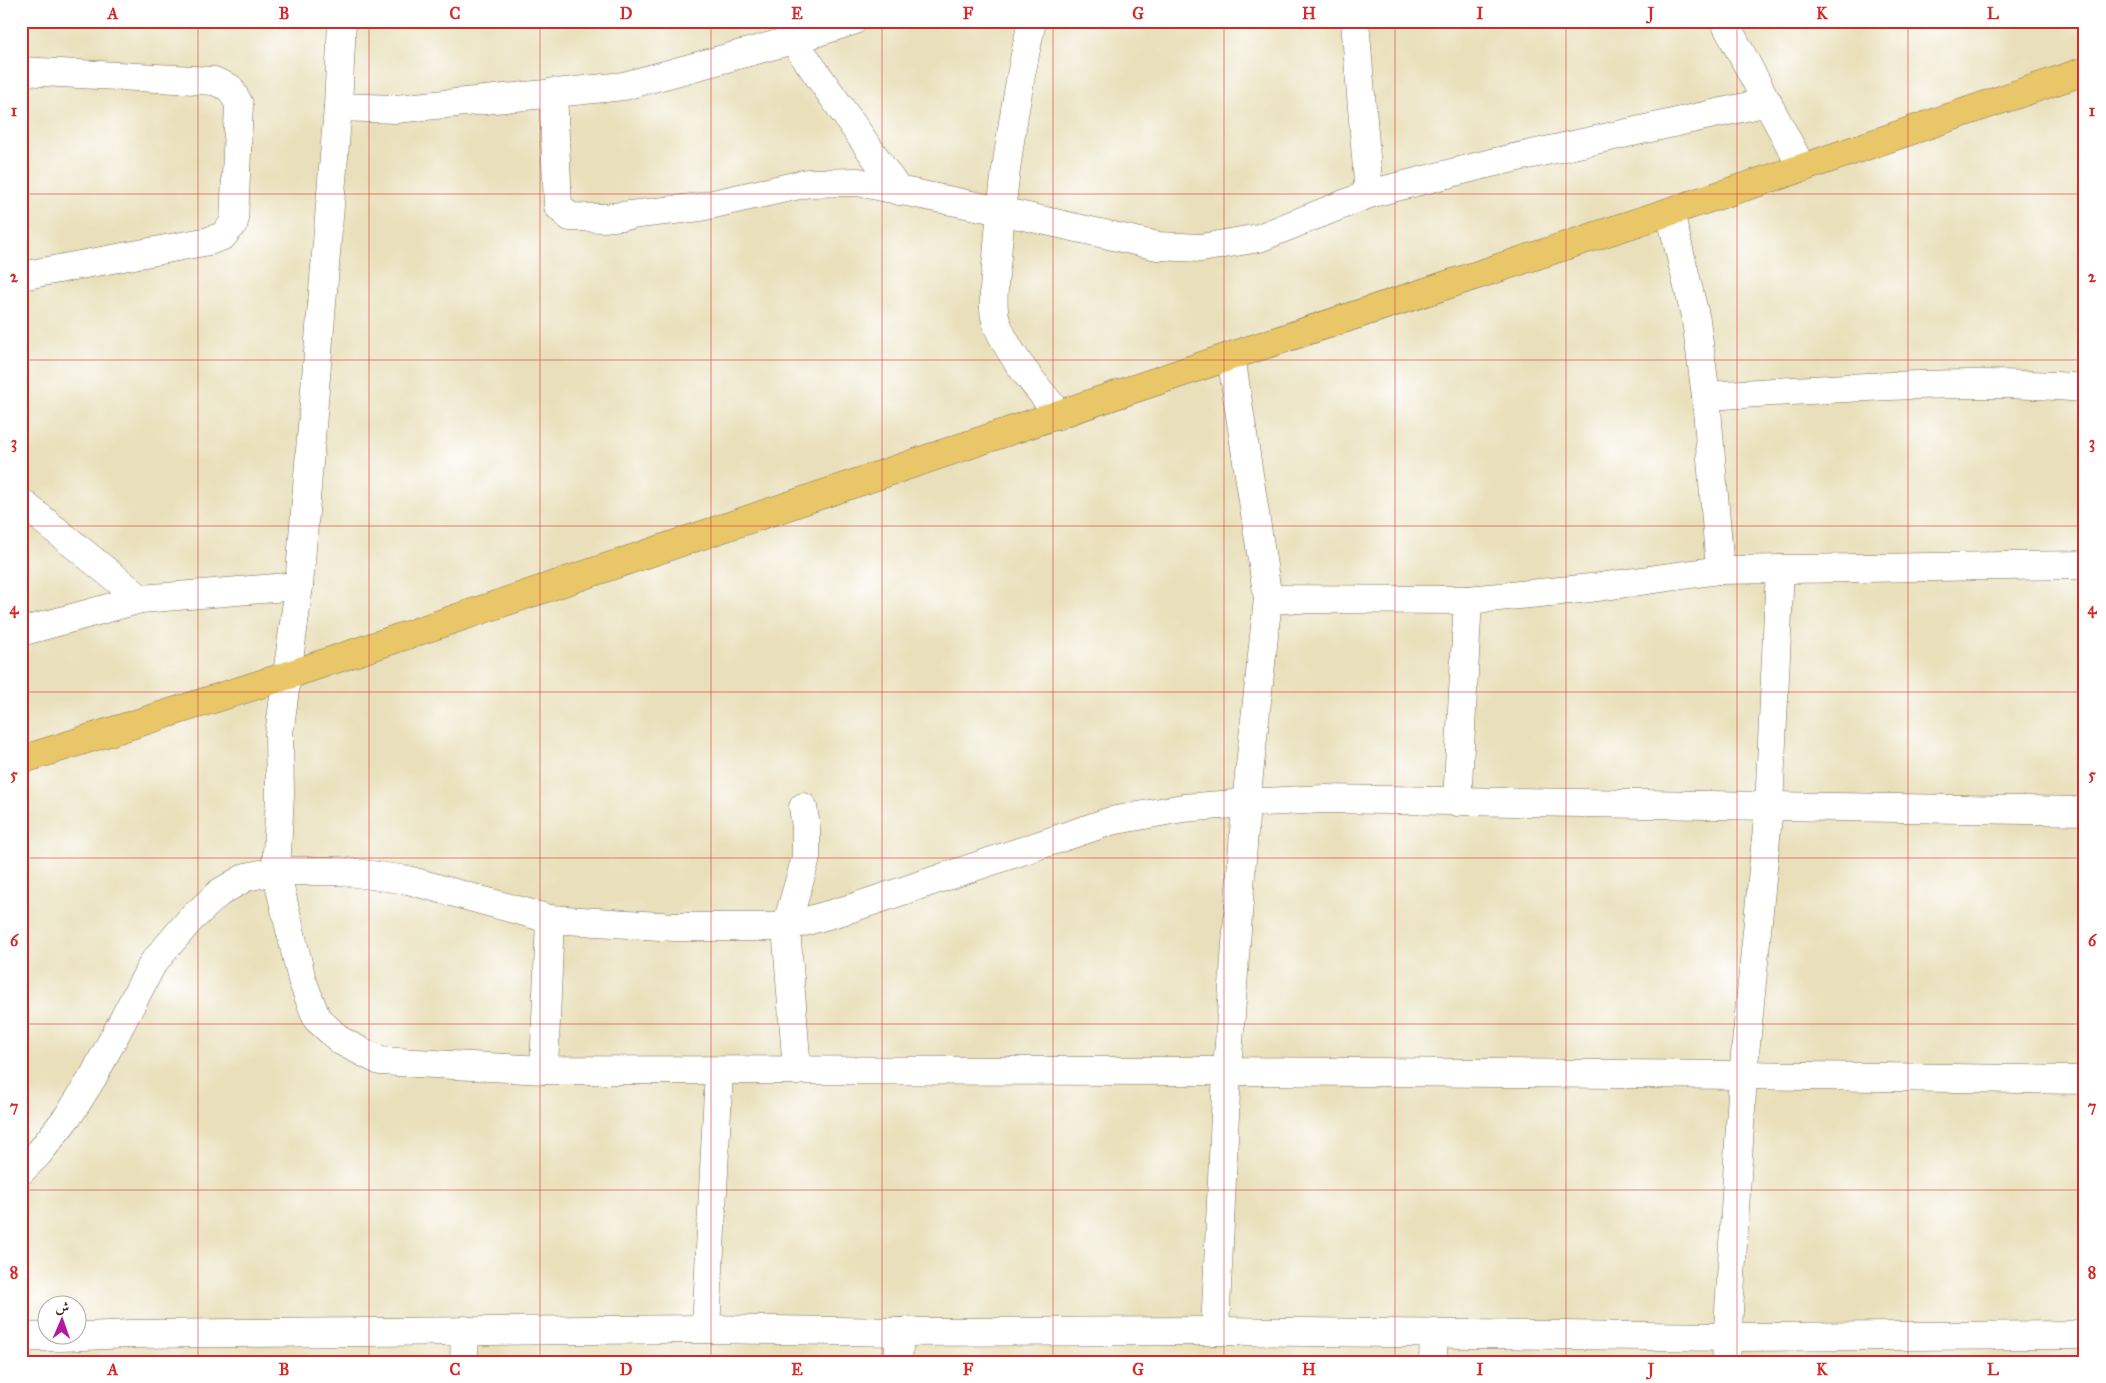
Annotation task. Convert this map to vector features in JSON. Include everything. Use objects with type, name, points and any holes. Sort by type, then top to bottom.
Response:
[{"type":"highway","points":[[21,760],[286,676],[1231,356],[1802,168],[2085,71]]},
{"type":"street","points":[[342,21],[338,107],[300,586],[279,734],[280,795],[276,871],[302,980],[317,1019],[341,1042],[380,1060],[544,1070],[1743,1074],[2085,1080]]},
{"type":"street","points":[[338,107],[396,109],[624,86],[792,40],[853,21]]},
{"type":"street","points":[[1032,21],[1021,74],[1001,210],[994,288],[995,320],[1014,357],[1059,415]]},
{"type":"street","points":[[1355,21],[1369,194]]},
{"type":"street","points":[[1724,21],[1802,168]]},
{"type":"street","points":[[792,40],[899,190]]},
{"type":"street","points":[[21,71],[214,81],[230,88],[238,104],[234,223],[224,236],[209,241],[21,276]]},
{"type":"street","points":[[554,92],[558,206],[570,217],[604,218],[700,208],[808,183],[858,182],[1001,210],[1158,246],[1201,248],[1259,238],[1369,194],[1491,163],[1768,102]]},
{"type":"street","points":[[1670,212],[1696,320],[1706,396],[1720,570]]},
{"type":"street","points":[[1215,1330],[1227,1071],[1246,803],[1268,599],[1231,356]]},
{"type":"street","points":[[1706,396],[1855,388],[1966,385],[2085,388]]},
{"type":"street","points":[[21,502],[141,599]]},
{"type":"street","points":[[1268,599],[1468,600],[1591,588],[1720,570],[2085,564]]},
{"type":"street","points":[[1727,1349],[1743,1074],[1769,807],[1780,568]]},
{"type":"street","points":[[21,632],[141,599],[300,586]]},
{"type":"street","points":[[1457,802],[1466,676],[1468,600]]},
{"type":"street","points":[[21,1172],[39,1153],[71,1112],[93,1077],[153,963],[190,920],[219,893],[246,877],[276,871],[341,871],[408,880],[550,919],[676,927],[786,927],[852,908],[1111,821],[1183,808],[1324,799],[2085,811]]},
{"type":"street","points":[[797,1070],[786,927],[806,858],[806,827],[803,807]]},
{"type":"street","points":[[544,1070],[550,919]]},
{"type":"street","points":[[706,1329],[719,1071]]},
{"type":"street","points":[[21,1337],[62,1338],[130,1334],[465,1330],[706,1329],[900,1332],[1215,1330],[1434,1333],[1727,1349],[2085,1335]]},
{"type":"street","points":[[464,1362],[465,1330]]},
{"type":"street","points":[[898,1362],[900,1332]]},
{"type":"street","points":[[1433,1362],[1434,1333]]}]
